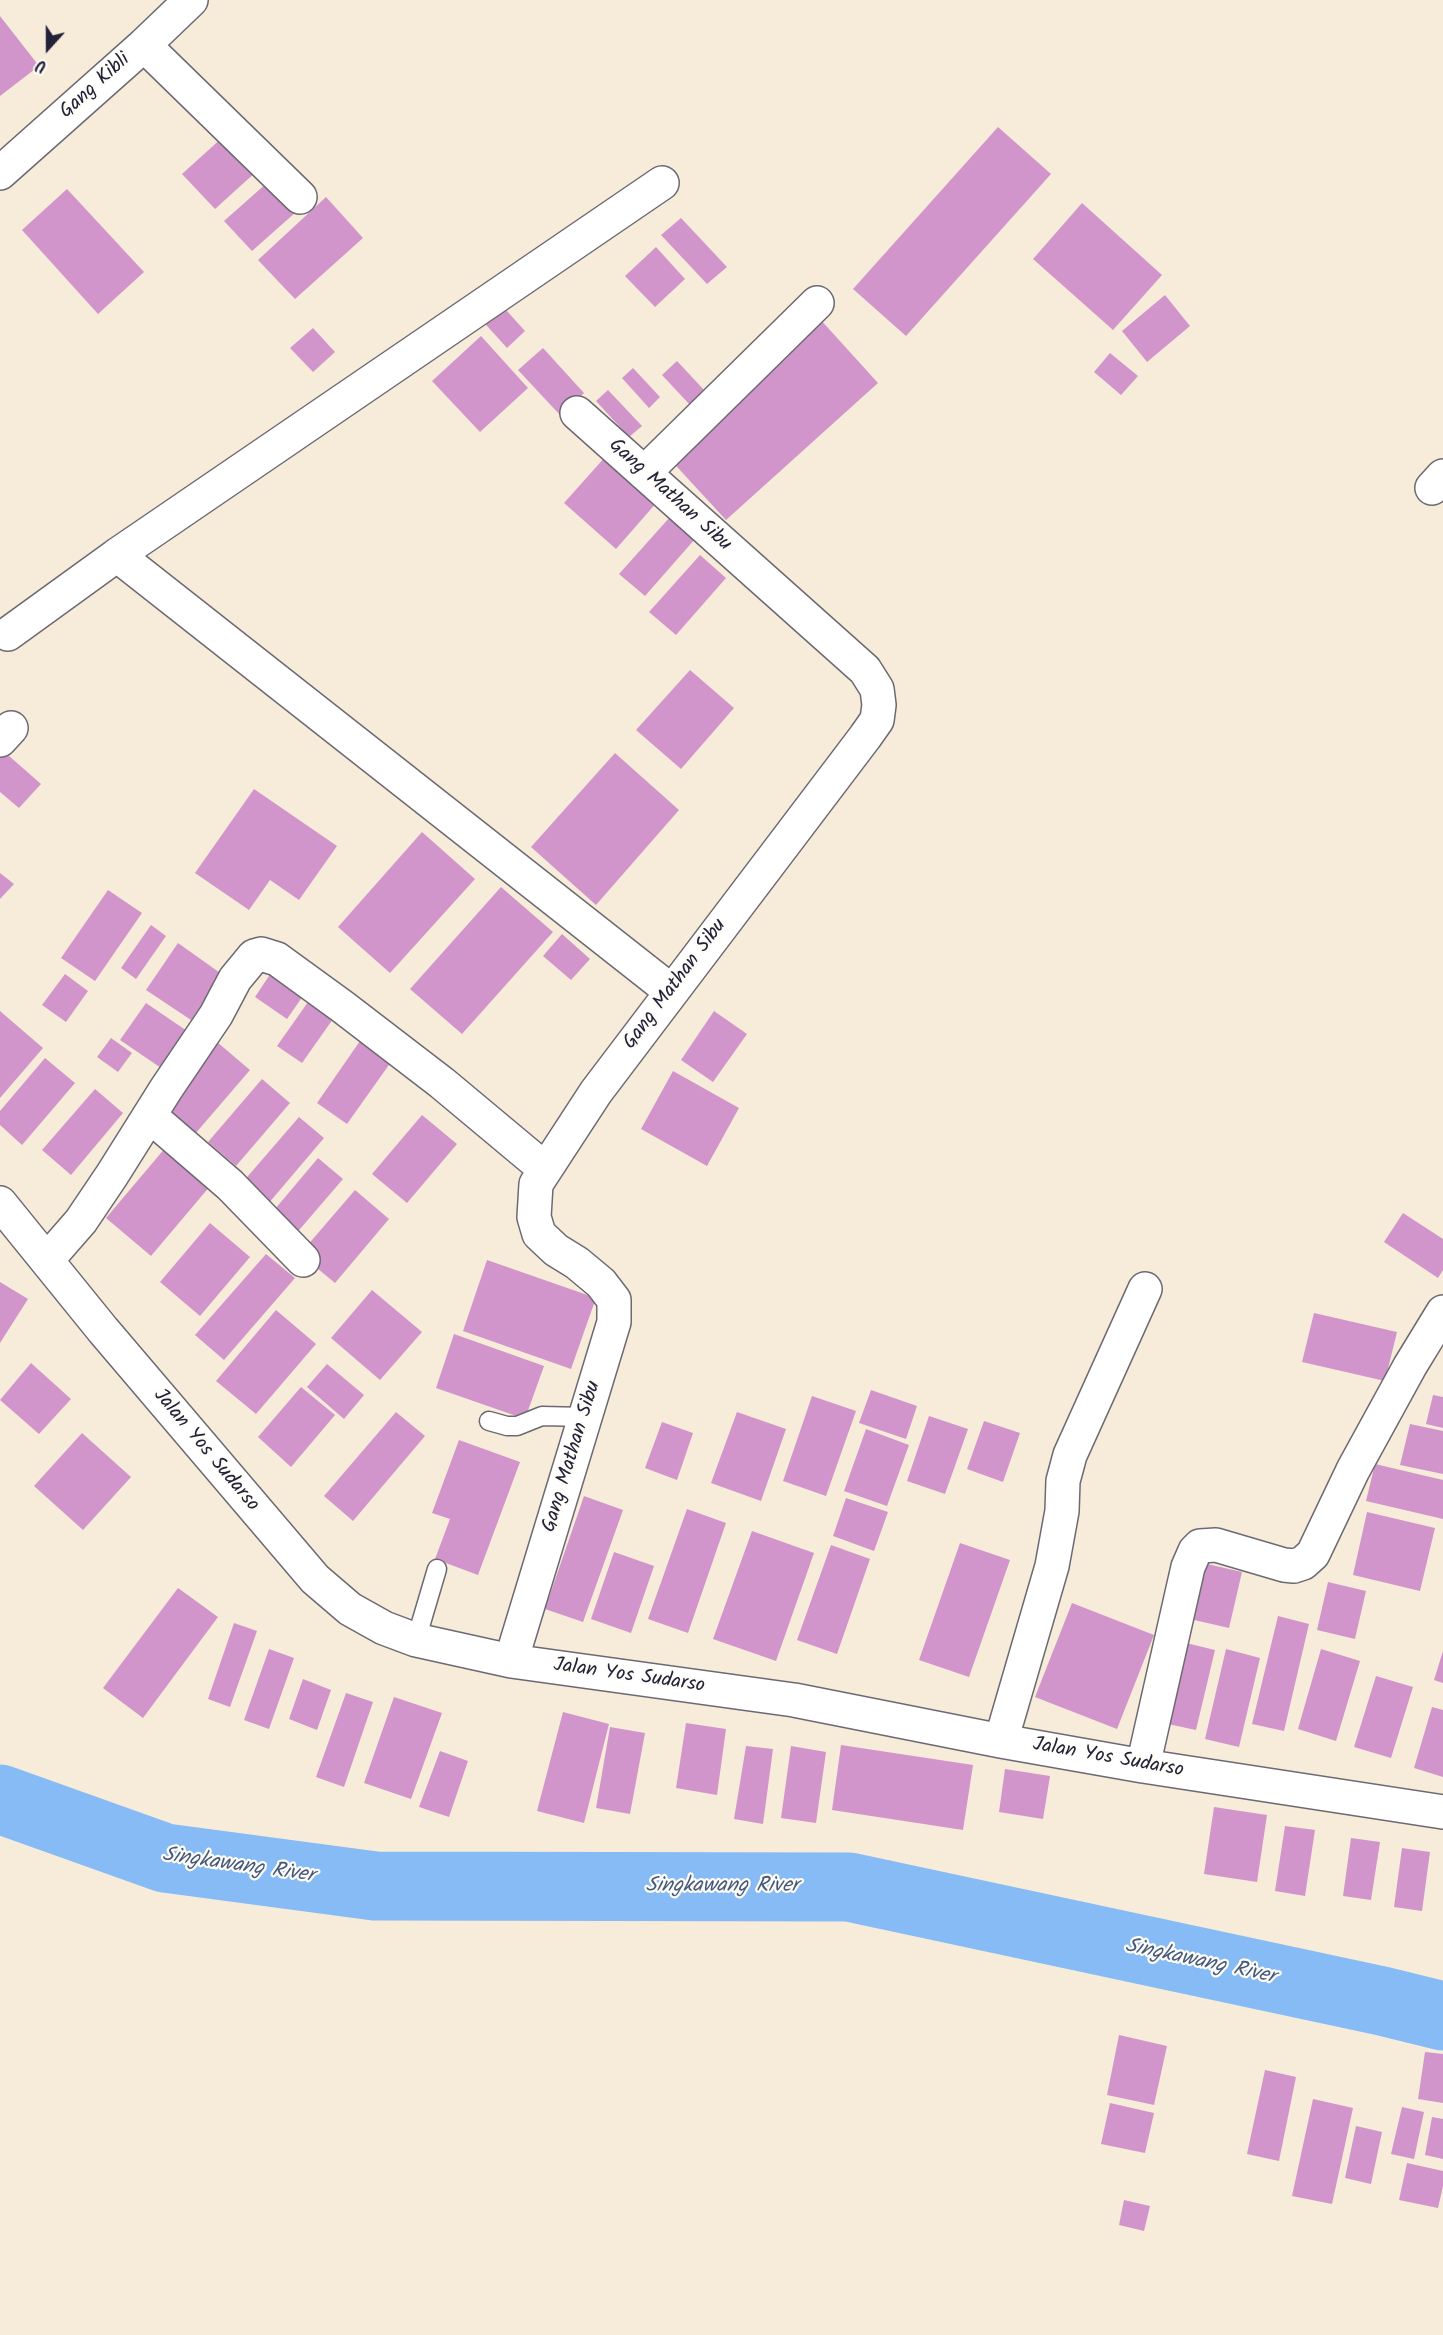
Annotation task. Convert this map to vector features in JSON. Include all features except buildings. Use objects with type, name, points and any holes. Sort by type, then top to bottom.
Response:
[{"type":"street","name":"Gang Kibli","points":[[0,173],[144,45],[191,0]]},
{"type":"street","points":[[144,45],[300,197]]},
{"type":"street","points":[[8,634],[117,555],[662,183]]},
{"type":"street","points":[[644,473],[817,303]]},
{"type":"street","name":"Gang Mathan Sibu","points":[[511,1661],[614,1322],[614,1300],[601,1283],[577,1263],[556,1251],[539,1234],[534,1217],[536,1184],[596,1092],[865,737],[877,720],[879,705],[877,689],[865,670],[577,413]]},
{"type":"street","points":[[117,555],[670,992]]},
{"type":"street","points":[[47,1260],[81,1221],[216,1015],[235,980],[254,956],[261,954],[277,959],[352,1014],[451,1090],[545,1169]]},
{"type":"street","points":[[150,1116],[230,1185],[303,1260]]},
{"type":"street","name":"Jalan Yos Sudarso","points":[[0,1203],[117,1348],[315,1579],[350,1609],[384,1628],[416,1640],[511,1661],[794,1700],[1001,1741],[1143,1766],[1443,1812]]},
{"type":"street","points":[[1001,1741],[1052,1566],[1062,1511],[1063,1481],[1070,1455],[1145,1289]]},
{"type":"street","points":[[1143,1766],[1188,1567],[1195,1551],[1200,1546],[1216,1545],[1294,1566],[1303,1563],[1313,1554],[1353,1470],[1410,1366],[1443,1312]]},
{"type":"lane","points":[[489,1421],[517,1426],[542,1416],[585,1418]]},
{"type":"lane","points":[[416,1640],[437,1569]]},
{"type":"waterway","name":"Singkawang River","points":[[0,1799],[165,1858],[375,1886],[849,1887],[1443,2016]]}]
